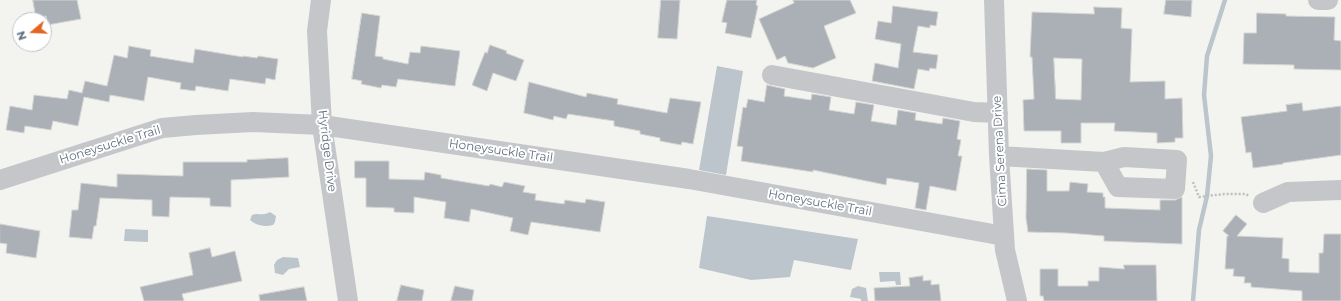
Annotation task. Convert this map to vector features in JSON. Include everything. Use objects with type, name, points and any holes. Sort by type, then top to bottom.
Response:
[{"type":"street","name":"Hyridge Drive","points":[[321,0],[317,31],[322,125],[348,301]]},
{"type":"street","name":"Cima Serena Drive","points":[[994,0],[999,156],[1004,236],[1017,301]]},
{"type":"street","points":[[1318,0],[1328,0]]},
{"type":"street","points":[[772,75],[974,112],[998,114]]},
{"type":"street","name":"Honeysuckle Trail","points":[[0,180],[162,128],[253,122],[322,125],[689,179],[1004,236]]},
{"type":"street","points":[[999,156],[1104,162]]},
{"type":"street","points":[[1263,202],[1288,192],[1341,190]]},
{"type":"path","points":[[1193,180],[1199,198],[1224,194],[1246,194],[1263,202]]},
{"type":"shaded area","points":[[717,66],[743,71],[726,175],[699,170]]},
{"type":"shaded area","points":[[270,212],[276,216],[273,225],[261,226],[250,220],[252,215]]},
{"type":"shaded area","points":[[707,216],[858,239],[851,270],[794,260],[790,277],[751,280],[699,268]]},
{"type":"shaded area","points":[[125,229],[148,230],[148,242],[124,241]]},
{"type":"shaded area","points":[[283,257],[298,258],[300,267],[289,269],[283,275],[275,273],[274,265],[277,260]]},
{"type":"shaded area","points":[[879,272],[900,272],[901,285],[896,285],[895,281],[880,282]]},
{"type":"shaded area","points":[[858,286],[866,288],[868,301],[861,301],[861,299],[850,297],[852,289]]},
{"type":"building","points":[[33,0],[77,0],[81,19],[52,24],[52,12],[35,12]]},
{"type":"building","points":[[661,0],[680,0],[677,39],[658,38]]},
{"type":"building","points":[[727,0],[757,0],[756,5],[758,6],[751,38],[725,33],[727,23],[722,22]]},
{"type":"building","points":[[793,0],[850,0],[856,13],[824,26],[836,58],[813,68],[788,63],[785,56],[777,60],[759,19],[794,3]]},
{"type":"building","points":[[1166,0],[1192,0],[1191,17],[1164,14]]},
{"type":"building","points":[[893,6],[938,12],[936,26],[930,25],[930,28],[918,26],[913,52],[938,55],[936,69],[930,68],[929,71],[918,69],[914,89],[872,81],[875,63],[898,68],[901,44],[875,39],[878,21],[891,23]]},
{"type":"building","points":[[1094,7],[1122,8],[1121,28],[1132,29],[1130,82],[1165,81],[1165,99],[1182,98],[1183,138],[1175,138],[1175,142],[1157,143],[1157,133],[1114,131],[1115,123],[1081,123],[1081,143],[1061,143],[1061,131],[1024,131],[1023,100],[1034,99],[1032,57],[1030,57],[1032,12],[1094,14]],"holes":[[[1054,58],[1082,59],[1081,100],[1056,99]]]},
{"type":"building","points":[[362,13],[380,16],[375,56],[408,64],[410,52],[420,53],[421,46],[460,51],[455,86],[398,79],[396,87],[382,85],[381,88],[361,84],[362,81],[352,79]]},
{"type":"building","points":[[1257,13],[1286,14],[1286,16],[1335,17],[1334,40],[1341,41],[1341,70],[1294,69],[1294,65],[1243,64],[1244,33],[1256,33]]},
{"type":"building","points":[[490,45],[507,51],[506,53],[524,60],[516,81],[493,73],[487,91],[472,85],[485,52],[487,53]]},
{"type":"building","points":[[129,46],[151,50],[150,56],[193,63],[195,49],[243,57],[257,58],[258,56],[278,59],[275,80],[266,78],[265,84],[230,79],[228,91],[196,86],[195,91],[180,89],[181,83],[148,77],[144,101],[110,95],[109,102],[84,97],[78,126],[53,121],[51,130],[25,126],[24,133],[6,130],[10,106],[32,110],[34,95],[67,99],[69,90],[82,93],[85,81],[107,86],[114,55],[127,58]]},
{"type":"building","points":[[529,82],[586,97],[587,93],[618,99],[617,104],[667,113],[670,98],[701,102],[693,144],[682,142],[681,145],[660,141],[660,138],[640,134],[640,131],[614,126],[614,121],[568,114],[566,119],[554,116],[553,120],[524,113]]},
{"type":"building","points":[[767,85],[785,89],[784,96],[811,100],[812,94],[831,97],[829,110],[854,114],[856,102],[874,105],[871,121],[896,125],[898,110],[916,113],[915,120],[942,124],[943,118],[960,121],[957,139],[961,140],[958,156],[962,156],[956,191],[930,186],[926,210],[915,208],[919,183],[887,178],[886,185],[813,170],[813,172],[741,161],[743,147],[737,146],[743,107],[746,108],[748,99],[764,102]]},
{"type":"building","points":[[1302,103],[1303,111],[1341,106],[1341,155],[1253,168],[1251,152],[1246,153],[1241,117],[1287,111],[1286,105]]},
{"type":"building","points":[[288,158],[289,177],[231,180],[231,207],[210,206],[210,198],[170,197],[169,217],[152,216],[152,200],[100,198],[96,226],[94,226],[92,239],[69,237],[72,210],[78,210],[81,183],[117,187],[117,174],[183,176],[183,162],[247,162],[247,160]]},
{"type":"building","points":[[355,161],[389,161],[389,179],[424,180],[425,172],[441,175],[441,178],[489,186],[490,184],[502,187],[504,182],[525,186],[523,192],[536,194],[535,200],[564,204],[565,200],[585,203],[586,199],[605,202],[600,232],[531,222],[528,235],[510,231],[513,218],[471,209],[469,222],[444,218],[446,202],[414,197],[414,213],[394,212],[394,208],[366,207],[366,178],[355,178]]},
{"type":"building","points":[[1027,169],[1047,170],[1047,191],[1069,191],[1070,182],[1088,184],[1087,192],[1103,193],[1103,197],[1105,197],[1105,208],[1160,210],[1160,200],[1175,200],[1182,197],[1182,244],[1104,241],[1104,236],[1028,232],[1026,218]]},
{"type":"building","points":[[1236,215],[1247,224],[1237,236],[1283,238],[1282,258],[1289,259],[1289,272],[1319,273],[1319,253],[1323,253],[1324,234],[1341,234],[1341,301],[1302,301],[1302,291],[1251,287],[1251,283],[1244,283],[1245,277],[1233,276],[1234,269],[1225,269],[1227,236],[1229,236],[1223,231]]},
{"type":"building","points":[[0,224],[40,231],[36,258],[6,253],[7,244],[0,243]]},
{"type":"building","points":[[210,248],[212,257],[235,251],[242,281],[182,294],[184,301],[144,301],[140,287],[193,275],[189,253]]},
{"type":"building","points":[[1124,265],[1156,265],[1157,301],[1044,301],[1043,296],[1040,296],[1040,269],[1058,269],[1058,286],[1088,286],[1088,281],[1099,281],[1099,267],[1124,269]]},
{"type":"building","points":[[923,276],[923,281],[931,280],[931,285],[939,284],[941,301],[875,301],[874,288],[910,286],[909,278]]},
{"type":"building","points":[[401,285],[424,290],[422,301],[397,301]]},
{"type":"building","points":[[455,286],[474,290],[472,301],[451,301]]},
{"type":"building","points":[[304,287],[307,301],[260,301],[259,295]]},
{"type":"waterway","points":[[1193,301],[1199,230],[1207,196],[1211,156],[1204,95],[1207,56],[1225,0]]}]
